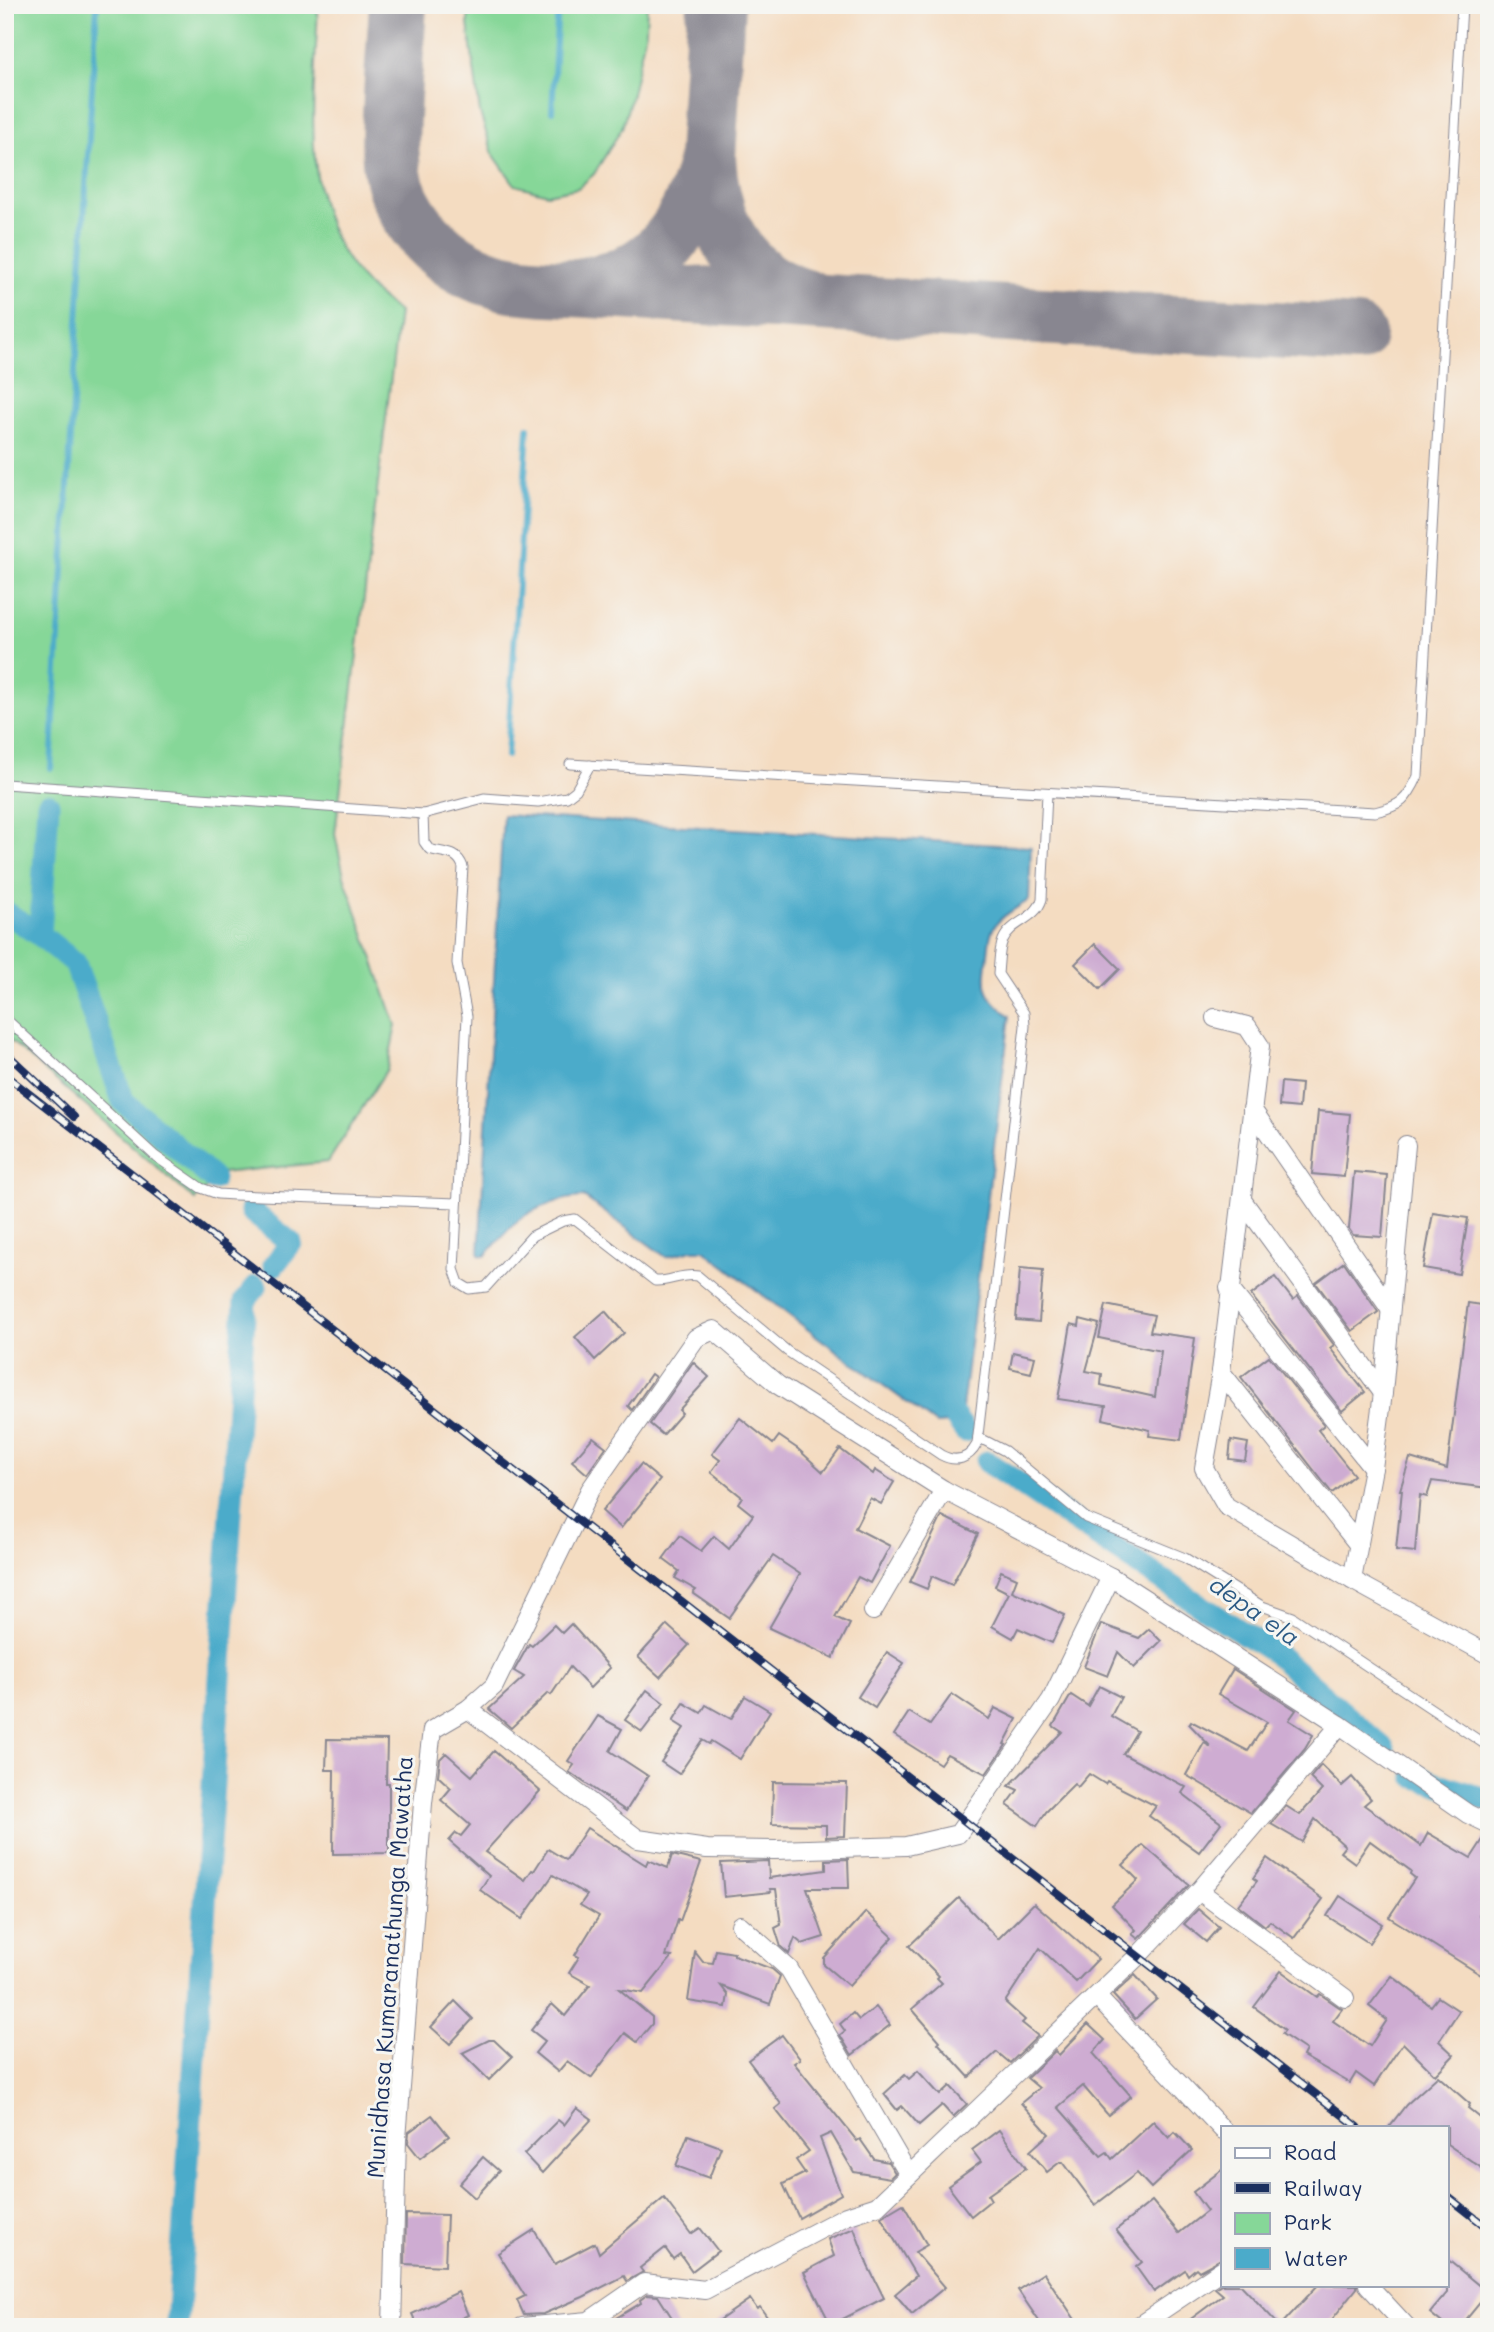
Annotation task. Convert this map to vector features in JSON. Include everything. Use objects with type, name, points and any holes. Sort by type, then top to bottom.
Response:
[{"type":"street","points":[[1215,1018],[1247,1026],[1260,1046],[1221,1372],[1204,1468],[1226,1506],[1352,1580],[1489,1655]]},
{"type":"street","points":[[1252,1110],[1390,1309]]},
{"type":"street","points":[[1352,1580],[1373,1468],[1383,1393],[1406,1145]]},
{"type":"street","points":[[1242,1200],[1383,1393]]},
{"type":"street","points":[[1229,1288],[1373,1468]]},
{"type":"street","name":"Munidhasa Kumaranathunga Mawatha","points":[[392,2327],[397,2139],[432,1730],[468,1709],[494,1686],[590,1490],[696,1338],[714,1330],[778,1385],[944,1490],[1111,1577],[1340,1725],[1468,1814],[1489,1824]]},
{"type":"street","points":[[1221,1372],[1357,1543]]},
{"type":"street","points":[[873,1611],[944,1490]]},
{"type":"street","points":[[468,1709],[638,1839],[707,1850],[906,1846],[958,1834],[1051,1700],[1111,1577]]},
{"type":"street","points":[[522,2327],[589,2321],[644,2283],[705,2290],[846,2216],[877,2206],[1097,1997],[1199,1891],[1340,1725]]},
{"type":"street","points":[[1199,1891],[1345,1998]]},
{"type":"street","points":[[740,1925],[789,1969],[909,2175]]},
{"type":"street","points":[[1097,1997],[1221,2128]]},
{"type":"street","points":[[1137,2327],[1221,2270]]},
{"type":"street","points":[[1369,2286],[1397,2323]]},
{"type":"lane","points":[[569,764],[1375,812],[1402,803],[1411,792],[1418,776],[1462,5]]},
{"type":"lane","points":[[5,784],[423,814],[484,798],[538,802],[567,797],[576,790],[590,765]]},
{"type":"lane","points":[[423,814],[424,842],[429,849],[455,854],[461,859],[463,867],[457,962],[467,1016],[454,1269],[459,1283],[468,1289],[486,1287],[532,1236],[563,1221],[575,1219],[655,1281],[662,1282],[682,1275],[698,1276],[786,1351],[947,1459],[954,1460],[967,1457],[977,1444],[1025,1026],[1024,1013],[998,974],[1002,940],[1034,914],[1042,899],[1047,793]]},
{"type":"lane","points":[[5,1018],[155,1156],[201,1188],[218,1194],[234,1195],[457,1203]]},
{"type":"lane","points":[[978,1437],[1005,1451],[1086,1518],[1185,1558],[1262,1605],[1293,1617],[1489,1747]]},
{"type":"green space","points":[[5,5],[318,5],[313,132],[316,173],[325,212],[340,248],[364,282],[399,312],[335,834],[344,876],[396,1025],[387,1069],[328,1162],[221,1173],[195,1200],[5,1036]]},
{"type":"green space","points":[[469,5],[647,5],[646,31],[622,128],[594,174],[578,188],[547,194],[515,185],[493,154],[480,113],[468,24]]},
{"type":"water","points":[[503,815],[1031,847],[1029,900],[997,923],[992,930],[989,944],[987,990],[994,1002],[1010,1016],[962,1409],[954,1419],[936,1424],[704,1250],[692,1250],[666,1257],[584,1197],[560,1201],[527,1215],[511,1227],[485,1256],[479,1255]]},
{"type":"building","points":[[1095,944],[1120,969],[1100,989],[1075,964]]},
{"type":"building","points":[[1281,1082],[1301,1084],[1299,1108],[1279,1106]]},
{"type":"building","points":[[1318,1111],[1350,1114],[1344,1177],[1312,1174]]},
{"type":"building","points":[[1354,1172],[1387,1175],[1382,1237],[1353,1235],[1349,1229]]},
{"type":"building","points":[[1433,1213],[1468,1218],[1459,1274],[1423,1268]]},
{"type":"building","points":[[1344,1262],[1378,1312],[1352,1331],[1316,1283]]},
{"type":"building","points":[[1020,1268],[1043,1270],[1039,1322],[1016,1320]]},
{"type":"building","points":[[1275,1277],[1293,1300],[1298,1296],[1334,1345],[1330,1348],[1365,1392],[1342,1411],[1251,1295]]},
{"type":"building","points":[[1468,1303],[1489,1306],[1489,1488],[1432,1481],[1427,1497],[1420,1495],[1415,1552],[1396,1550],[1400,1490],[1410,1458],[1447,1469]]},
{"type":"building","points":[[1106,1305],[1154,1315],[1150,1332],[1195,1338],[1181,1440],[1149,1436],[1150,1430],[1103,1419],[1106,1406],[1058,1399],[1071,1324],[1079,1326],[1080,1319],[1099,1324],[1086,1371],[1102,1374],[1101,1385],[1155,1397],[1161,1351],[1099,1338]]},
{"type":"building","points":[[605,1311],[624,1333],[595,1360],[575,1337]]},
{"type":"building","points":[[1013,1352],[1035,1357],[1031,1373],[1010,1368]]},
{"type":"building","points":[[1269,1356],[1324,1425],[1318,1430],[1354,1475],[1332,1493],[1241,1377]]},
{"type":"building","points":[[693,1362],[709,1377],[679,1410],[682,1413],[663,1435],[650,1424]]},
{"type":"building","points":[[651,1374],[655,1377],[632,1410],[628,1406]]},
{"type":"building","points":[[740,1418],[773,1444],[779,1436],[823,1472],[840,1449],[873,1474],[875,1470],[894,1482],[881,1504],[870,1498],[855,1528],[890,1546],[870,1583],[858,1577],[835,1617],[850,1624],[833,1658],[769,1628],[800,1574],[773,1556],[729,1618],[693,1593],[696,1590],[675,1578],[679,1571],[663,1559],[680,1536],[701,1551],[714,1536],[729,1549],[753,1515],[738,1503],[742,1497],[711,1472],[720,1460],[712,1454]]},
{"type":"building","points":[[593,1437],[606,1447],[587,1474],[572,1461]]},
{"type":"building","points":[[1231,1440],[1248,1443],[1245,1461],[1229,1459]]},
{"type":"building","points":[[641,1464],[660,1480],[621,1528],[602,1511]]},
{"type":"building","points":[[942,1516],[978,1534],[952,1585],[932,1576],[927,1589],[910,1582]]},
{"type":"building","points":[[1001,1571],[1017,1578],[1012,1591],[1065,1615],[1052,1643],[1018,1628],[1013,1638],[992,1626],[1009,1593],[995,1586]]},
{"type":"building","points":[[571,1624],[610,1668],[590,1688],[570,1667],[551,1695],[548,1693],[511,1728],[489,1709],[524,1677],[514,1671],[529,1644],[532,1646],[554,1625],[562,1633]]},
{"type":"building","points":[[1101,1624],[1139,1638],[1149,1629],[1161,1641],[1134,1668],[1118,1652],[1108,1676],[1084,1667]]},
{"type":"building","points":[[667,1625],[689,1645],[660,1677],[638,1657]]},
{"type":"building","points":[[887,1652],[904,1663],[875,1708],[858,1697]]},
{"type":"building","points":[[1233,1669],[1296,1710],[1289,1720],[1313,1735],[1305,1749],[1251,1813],[1186,1775],[1204,1743],[1211,1747],[1189,1724],[1191,1721],[1248,1751],[1267,1722],[1218,1694]]},
{"type":"building","points":[[1099,1686],[1121,1697],[1111,1716],[1137,1731],[1123,1754],[1186,1787],[1182,1793],[1221,1823],[1199,1852],[1149,1816],[1156,1806],[1107,1781],[1105,1784],[1089,1774],[1078,1787],[1074,1784],[1046,1812],[1037,1826],[1007,1805],[1018,1790],[1009,1786],[1062,1732],[1053,1726],[1071,1695],[1088,1706]]},
{"type":"building","points":[[647,1690],[664,1703],[642,1732],[625,1720]]},
{"type":"building","points":[[952,1694],[989,1719],[995,1708],[1017,1719],[1004,1744],[1006,1745],[986,1774],[947,1754],[940,1764],[894,1735],[909,1712],[930,1725]]},
{"type":"building","points":[[745,1696],[770,1711],[740,1759],[711,1741],[709,1744],[702,1740],[679,1774],[661,1762],[684,1728],[673,1721],[684,1703],[701,1713],[706,1705],[731,1719]]},
{"type":"building","points":[[598,1716],[622,1729],[610,1751],[648,1776],[626,1811],[569,1772],[574,1765],[568,1761]]},
{"type":"building","points":[[327,1739],[387,1740],[389,1853],[333,1854],[334,1770],[326,1770]]},
{"type":"building","points":[[494,1751],[540,1791],[485,1852],[525,1880],[548,1849],[566,1860],[587,1828],[646,1865],[648,1860],[668,1868],[672,1855],[701,1862],[666,1956],[672,1957],[643,1993],[619,1989],[652,2017],[652,2024],[637,2042],[625,2033],[591,2078],[567,2061],[558,2072],[535,2053],[545,2041],[531,2030],[552,2004],[565,2016],[590,1985],[569,1973],[579,1957],[575,1955],[599,1916],[580,1905],[587,1895],[553,1875],[522,1919],[480,1890],[489,1876],[449,1841],[456,1833],[461,1836],[470,1825],[441,1800],[451,1788],[438,1776],[440,1759],[446,1753],[472,1776]]},
{"type":"building","points":[[1321,1765],[1342,1786],[1352,1777],[1371,1799],[1364,1805],[1421,1846],[1428,1833],[1471,1858],[1486,1835],[1489,1835],[1489,1899],[1479,1915],[1489,1921],[1489,1980],[1389,1917],[1415,1878],[1410,1874],[1411,1871],[1370,1841],[1355,1863],[1340,1852],[1345,1846],[1315,1819],[1302,1842],[1271,1824],[1286,1806],[1300,1815],[1322,1790],[1310,1778]]},
{"type":"building","points":[[773,1782],[847,1783],[845,1836],[826,1837],[826,1825],[772,1824]]},
{"type":"building","points":[[1143,1845],[1189,1885],[1138,1939],[1132,1934],[1136,1930],[1112,1905],[1138,1880],[1123,1865]]},
{"type":"building","points":[[1267,1858],[1323,1899],[1294,1938],[1270,1921],[1265,1926],[1238,1905],[1257,1881],[1253,1878]]},
{"type":"building","points":[[848,1859],[849,1888],[807,1888],[824,1937],[802,1944],[795,1938],[789,1954],[781,1947],[775,1928],[781,1925],[776,1889],[770,1889],[771,1892],[724,1897],[721,1863],[768,1861],[769,1878],[826,1870],[826,1860]]},
{"type":"building","points":[[1340,1896],[1382,1924],[1369,1943],[1327,1916]]},
{"type":"building","points":[[959,1898],[998,1939],[1034,1903],[1098,1959],[1076,1982],[1040,1948],[1005,2002],[1025,2020],[1022,2023],[1038,2036],[1010,2063],[997,2052],[969,2077],[912,2009],[942,1983],[937,1978],[939,1976],[909,1946]]},
{"type":"building","points":[[1198,1909],[1219,1927],[1206,1942],[1184,1924]]},
{"type":"building","points":[[866,1912],[893,1937],[849,1986],[824,1965],[824,1958]]},
{"type":"building","points":[[716,1950],[734,1953],[772,1969],[780,1976],[770,2004],[721,1986],[728,1995],[726,2007],[688,2001],[695,1952],[703,1962],[713,1963]]},
{"type":"building","points":[[1281,1971],[1317,1997],[1320,1994],[1342,2009],[1333,2021],[1370,2046],[1387,2020],[1369,2006],[1392,1976],[1431,2006],[1438,1997],[1459,2011],[1439,2041],[1454,2055],[1435,2075],[1403,2043],[1374,2086],[1356,2073],[1350,2083],[1303,2056],[1306,2050],[1282,2034],[1285,2030],[1254,2007]]},
{"type":"building","points":[[1135,1975],[1157,1999],[1135,2019],[1113,1995]]},
{"type":"building","points":[[455,2001],[473,2019],[450,2044],[431,2027]]},
{"type":"building","points":[[876,2007],[890,2025],[852,2055],[840,2035],[845,2031],[840,2024],[853,2013],[859,2020]]},
{"type":"building","points":[[1088,2024],[1105,2040],[1093,2053],[1131,2096],[1108,2115],[1083,2086],[1058,2107],[1101,2156],[1107,2152],[1112,2159],[1153,2121],[1169,2138],[1175,2132],[1192,2150],[1151,2188],[1137,2173],[1095,2205],[1063,2162],[1047,2172],[1030,2151],[1049,2134],[1021,2103],[1039,2088],[1027,2078],[1055,2051],[1059,2055]]},
{"type":"building","points":[[782,2035],[800,2059],[794,2063],[857,2141],[860,2139],[874,2159],[888,2162],[895,2173],[890,2178],[854,2172],[831,2133],[820,2138],[841,2194],[799,2218],[783,2184],[805,2173],[796,2160],[809,2151],[775,2109],[781,2104],[748,2060]]},
{"type":"building","points":[[494,2040],[512,2057],[489,2080],[462,2053]]},
{"type":"building","points":[[918,2071],[940,2095],[950,2086],[967,2104],[953,2117],[942,2105],[919,2125],[902,2106],[897,2110],[884,2094],[905,2075],[909,2079]]},
{"type":"building","points":[[1438,2076],[1470,2104],[1468,2108],[1489,2125],[1489,2173],[1448,2145],[1448,2126],[1390,2126],[1406,2105]]},
{"type":"building","points":[[577,2108],[592,2119],[542,2173],[524,2154],[558,2120],[564,2125]]},
{"type":"building","points":[[432,2115],[449,2136],[420,2158],[408,2143],[409,2132]]},
{"type":"building","points":[[999,2130],[1026,2168],[988,2195],[991,2200],[971,2216],[948,2186],[981,2162],[972,2150]]},
{"type":"building","points":[[688,2135],[721,2147],[709,2178],[676,2166]]},
{"type":"building","points":[[483,2157],[499,2171],[475,2198],[459,2184]]},
{"type":"building","points":[[1221,2171],[1221,2259],[1199,2271],[1196,2268],[1188,2275],[1185,2270],[1154,2292],[1136,2267],[1142,2262],[1116,2230],[1152,2201],[1179,2233],[1207,2211],[1193,2192]]},
{"type":"building","points":[[664,2198],[691,2234],[700,2228],[718,2251],[692,2271],[680,2254],[673,2259],[665,2248],[640,2268],[643,2272],[627,2281],[624,2276],[543,2314],[524,2315],[517,2300],[525,2296],[498,2253],[534,2230],[555,2264],[595,2243],[599,2253]]},
{"type":"building","points":[[903,2204],[927,2245],[915,2252],[945,2287],[912,2314],[895,2294],[916,2276],[881,2217]]},
{"type":"building","points":[[406,2214],[447,2215],[445,2266],[405,2264]]},
{"type":"building","points":[[854,2228],[868,2266],[884,2298],[831,2325],[804,2272],[834,2256],[828,2239]]},
{"type":"building","points":[[1448,2260],[1488,2293],[1460,2327],[1447,2327],[1430,2313],[1447,2293]]},
{"type":"building","points":[[1044,2273],[1080,2327],[1043,2327],[1018,2290]]},
{"type":"building","points":[[1221,2284],[1242,2286],[1280,2326],[1317,2286],[1357,2286],[1326,2327],[1180,2327],[1223,2295],[1215,2288]]},
{"type":"building","points":[[458,2292],[468,2315],[444,2327],[418,2327],[412,2314]]},
{"type":"building","points":[[647,2295],[658,2296],[678,2327],[601,2327],[641,2303],[640,2300]]},
{"type":"building","points":[[750,2299],[757,2309],[760,2307],[774,2327],[710,2327]]},
{"type":"waterway","points":[[51,768],[97,5]]},
{"type":"waterway","points":[[552,111],[558,5]]},
{"type":"waterway","points":[[507,756],[528,428]]},
{"type":"waterway","points":[[40,935],[48,804]]},
{"type":"waterway","points":[[5,912],[75,963],[123,1101],[213,1179]]},
{"type":"waterway","points":[[251,1211],[291,1243],[274,1265]]},
{"type":"waterway","points":[[177,2327],[245,1301],[256,1287]]},
{"type":"waterway","name":"depa ela","points":[[939,1395],[965,1431]]},
{"type":"waterway","name":"depa ela","points":[[987,1462],[1275,1653],[1384,1749]]},
{"type":"waterway","name":"depa ela","points":[[1415,1776],[1489,1801]]},
{"type":"taxiway","points":[[398,5],[390,142],[396,187],[410,216],[430,241],[455,262],[484,276],[510,283],[550,287],[1357,335]]},
{"type":"taxiway","points":[[707,158],[716,5]]},
{"type":"taxiway","points":[[589,285],[635,270],[669,242],[693,203],[707,158],[715,206],[733,247],[764,279],[785,291],[809,299]]},
{"type":"railway","points":[[5,1052],[74,1117]]},
{"type":"railway","points":[[5,1075],[1357,2126]]},
{"type":"railway","points":[[1448,2197],[1489,2229]]}]
